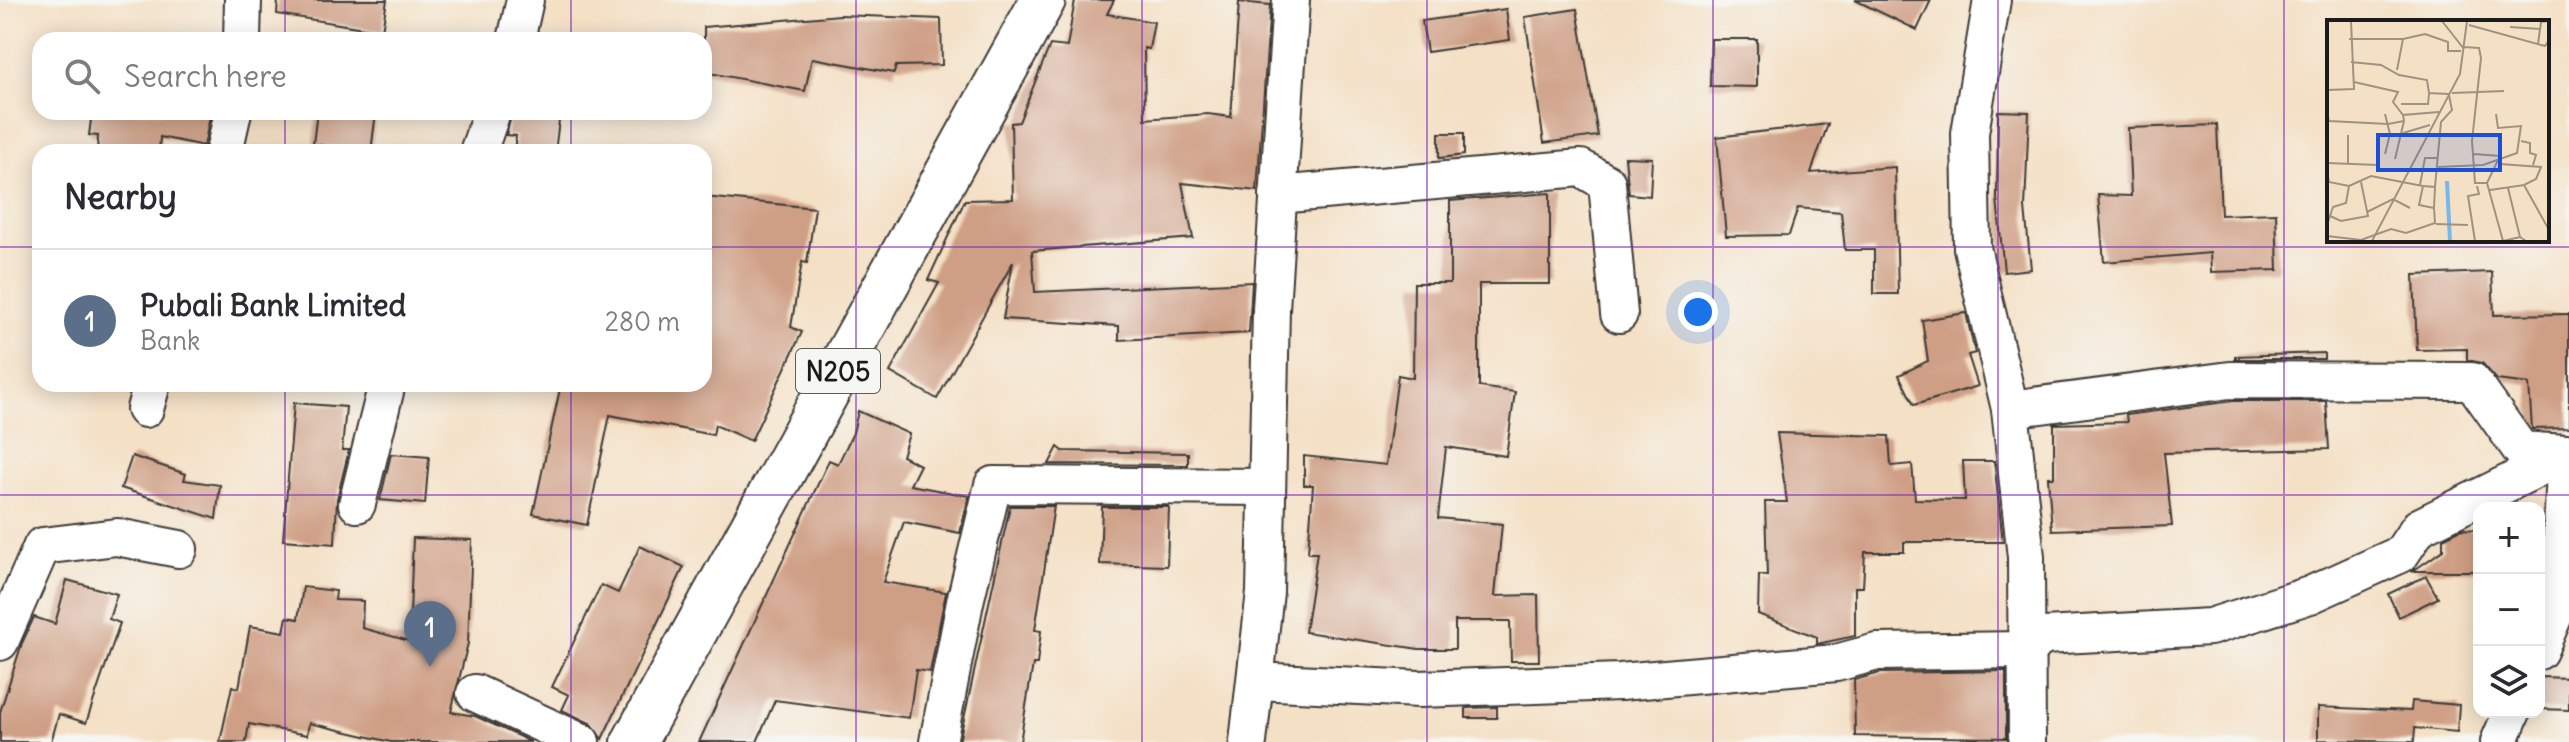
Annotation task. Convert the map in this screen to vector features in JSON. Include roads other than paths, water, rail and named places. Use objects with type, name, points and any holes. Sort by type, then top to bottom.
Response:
[{"type":"highway","name":"N205","points":[[634,742],[1043,0]]},
{"type":"street","points":[[242,32],[243,0]]},
{"type":"street","points":[[518,32],[525,0]]},
{"type":"street","points":[[1248,742],[1265,592],[1278,195],[1291,0]]},
{"type":"street","points":[[1992,0],[1970,133],[1972,248],[2010,409],[2026,557],[2024,650],[2027,742]]},
{"type":"street","points":[[226,144],[231,120]]},
{"type":"street","points":[[481,144],[489,120]]},
{"type":"street","points":[[1278,195],[1581,168],[1607,183],[1619,314]]},
{"type":"street","points":[[2010,409],[2230,380],[2472,381],[2521,450],[2567,453]]},
{"type":"street","points":[[357,504],[385,392]]},
{"type":"street","points":[[2542,646],[2564,606],[2567,453]]},
{"type":"street","points":[[1257,681],[1419,689],[1620,682],[1836,663],[1877,652],[2024,650],[2044,636],[2210,627],[2310,595],[2401,554],[2419,527],[2567,453]]},
{"type":"street","points":[[938,742],[965,602],[993,485],[1267,487]]},
{"type":"street","points":[[1,636],[42,546],[117,537],[179,549]]},
{"type":"street","points":[[475,693],[581,742]]},
{"type":"street","points":[[2499,742],[2509,718]]},
{"type":"place","name":"Pubali Bank Limited","points":[[430,667]]}]
